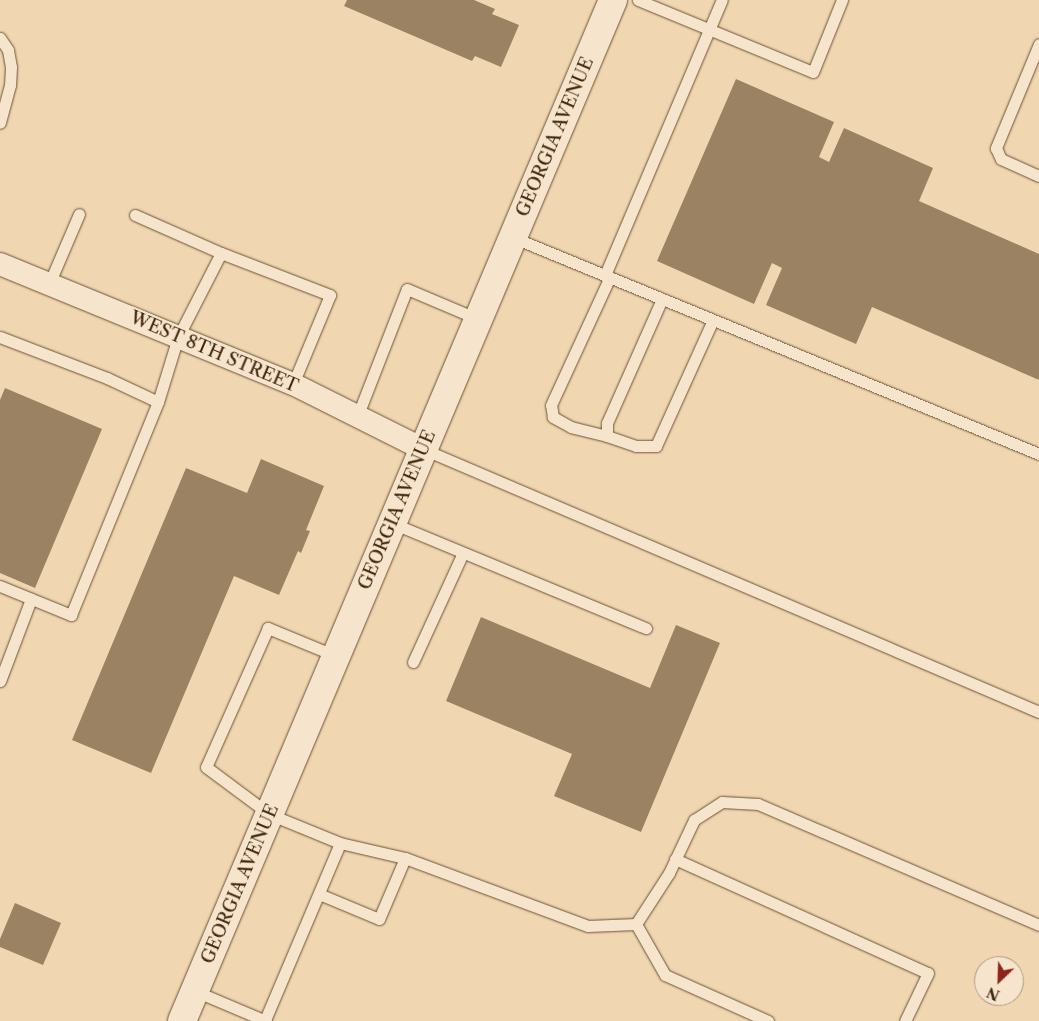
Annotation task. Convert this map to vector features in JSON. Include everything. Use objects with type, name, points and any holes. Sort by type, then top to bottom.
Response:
[{"type":"street","name":"GEORGIA AVENUE","points":[[182,1021],[512,237],[617,1]]},
{"type":"street","name":"WEST 8TH STREET","points":[[0,264],[293,384],[423,449]]},
{"type":"lane","points":[[713,320],[656,446],[636,446],[571,427],[553,417],[551,405],[608,276],[722,0]]},
{"type":"lane","points":[[617,1],[710,29],[813,72],[842,0]]},
{"type":"lane","points":[[0,38],[8,50],[11,67],[10,85],[0,123]]},
{"type":"lane","points":[[1039,44],[996,148],[1001,159],[1039,176]]},
{"type":"lane","points":[[49,284],[78,214]]},
{"type":"lane","points":[[135,215],[222,253],[330,295],[293,384]]},
{"type":"lane","points":[[512,237],[1039,454]]},
{"type":"lane","points":[[0,586],[71,615],[158,402],[178,337],[222,253]]},
{"type":"lane","points":[[357,417],[407,289],[478,318]]},
{"type":"lane","points":[[607,436],[607,423],[662,299]]},
{"type":"lane","points":[[0,337],[107,378],[158,402]]},
{"type":"lane","points":[[423,449],[1039,712]]},
{"type":"lane","points":[[392,523],[646,628]]},
{"type":"lane","points":[[413,662],[462,553]]},
{"type":"lane","points":[[0,681],[32,598]]},
{"type":"lane","points":[[336,656],[268,628],[206,767],[269,814],[340,843],[405,858],[588,926],[636,924]]},
{"type":"lane","points":[[636,924],[675,859],[694,820],[722,802],[758,804],[1039,924]]},
{"type":"lane","points":[[195,991],[266,1021],[340,843]]},
{"type":"lane","points":[[319,894],[380,919],[405,858]]},
{"type":"lane","points":[[675,859],[928,972],[905,1021]]},
{"type":"lane","points":[[636,924],[665,975],[768,1021]]},
{"type":"building","points":[[347,0],[474,0],[495,9],[492,14],[519,25],[501,67],[475,56],[472,61],[344,6]]},
{"type":"building","points":[[736,79],[834,122],[819,157],[829,162],[844,128],[933,168],[919,201],[1039,254],[1039,380],[872,307],[856,344],[766,305],[782,268],[772,263],[754,304],[657,261]]},
{"type":"building","points":[[5,388],[102,429],[35,588],[0,573],[0,400]]},
{"type":"building","points":[[261,459],[324,486],[306,530],[310,531],[301,553],[298,551],[279,595],[234,576],[151,773],[72,740],[186,468],[247,493]]},
{"type":"building","points":[[481,617],[650,688],[676,625],[720,643],[641,832],[554,796],[572,754],[446,701]]},
{"type":"building","points":[[15,903],[61,923],[43,965],[0,947],[0,939]]}]
